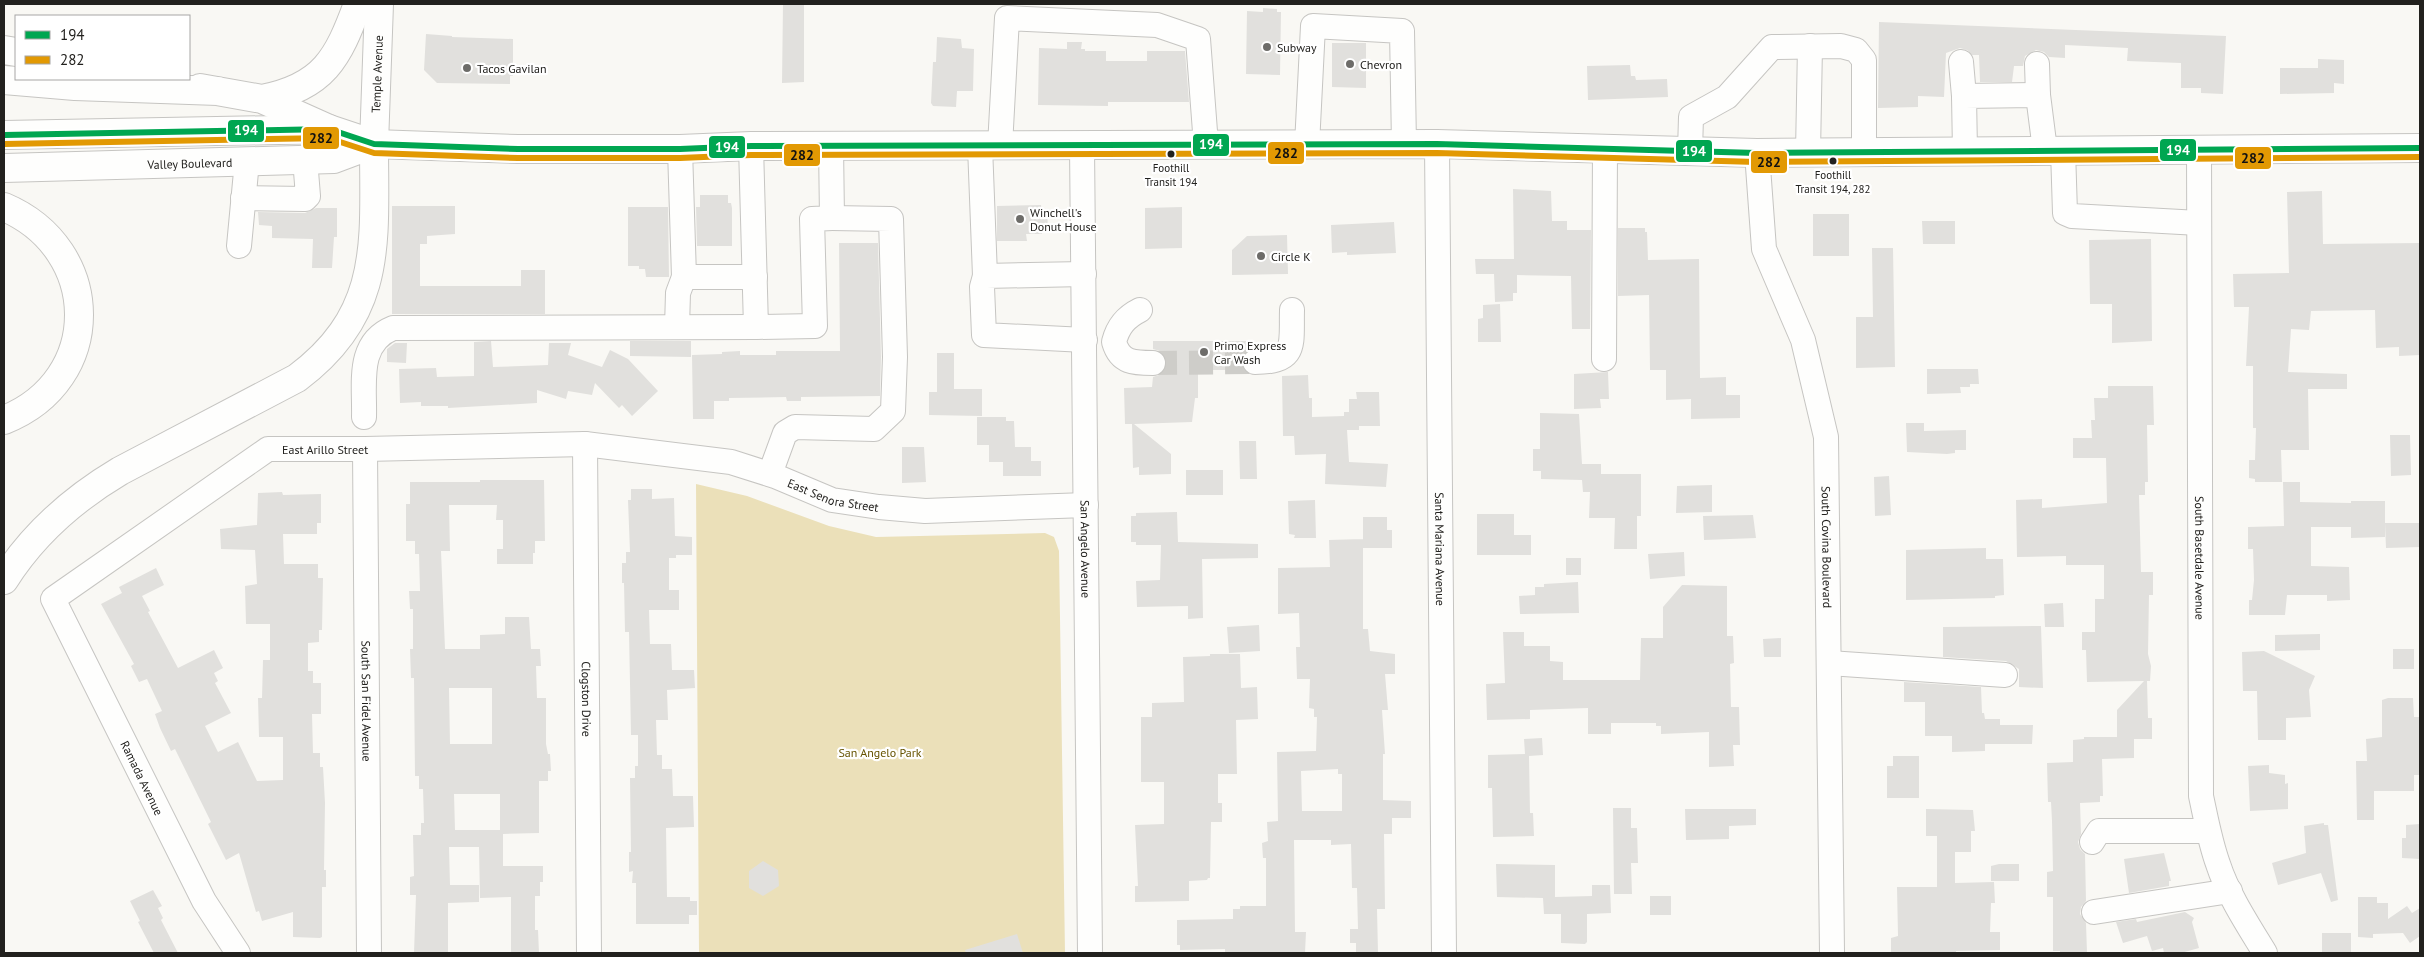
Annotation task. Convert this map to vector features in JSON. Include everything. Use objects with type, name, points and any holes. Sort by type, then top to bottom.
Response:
[{"type":"main road","points":[[262,99],[294,90],[323,71],[344,42],[358,4]]},
{"type":"main road","name":"Temple Avenue","points":[[4,580],[41,531],[92,488],[126,467],[297,378],[314,365],[337,342],[354,316],[369,276],[373,233],[379,4]]},
{"type":"main road","points":[[4,80],[75,86],[218,91]]},
{"type":"main road","points":[[159,80],[262,99],[329,129]]},
{"type":"main road","name":"Valley Boulevard","points":[[4,134],[329,129],[374,144],[509,149],[680,149],[751,146],[1437,144],[1757,153],[2420,148]]},
{"type":"main road","name":"Valley Boulevard","points":[[4,168],[334,159],[374,144]]},
{"type":"main road","points":[[4,207],[33,222],[57,247],[68,266],[77,291],[79,310],[79,327],[64,371],[47,393],[26,411],[4,420]]},
{"type":"street","points":[[1085,340],[984,334],[982,287],[985,276],[990,146],[1007,18],[1157,25],[1198,38],[1206,146]]},
{"type":"street","points":[[1307,145],[1313,26],[1402,31],[1404,144]]},
{"type":"street","points":[[1808,152],[1810,46]]},
{"type":"street","points":[[1690,151],[1691,117],[1727,97],[1772,47],[1841,46],[1856,50],[1864,60],[1864,152]]},
{"type":"street","points":[[1961,62],[1965,151]]},
{"type":"street","points":[[2037,64],[2038,95],[2054,150],[2066,214],[2072,216],[2199,223]]},
{"type":"street","points":[[1964,96],[2038,95]]},
{"type":"street","name":"Santa Mariana Avenue","points":[[1437,144],[1444,953]]},
{"type":"street","points":[[751,146],[756,327]]},
{"type":"street","points":[[831,146],[832,218]]},
{"type":"street","name":"San Angelo Avenue","points":[[1082,146],[1090,953]]},
{"type":"street","points":[[1604,359],[1605,148]]},
{"type":"street","points":[[677,327],[678,292],[684,277],[680,149]]},
{"type":"street","name":"South Basetdale Avenue","points":[[2199,149],[2201,796],[2218,866],[2265,953]]},
{"type":"street","name":"South Covina Boulevard","points":[[1757,153],[1764,249],[1803,340],[1826,437],[1832,953]]},
{"type":"street","points":[[244,198],[305,199],[308,196],[305,159]]},
{"type":"street","points":[[239,246],[247,161]]},
{"type":"street","points":[[364,417],[366,353],[372,342],[381,333],[393,328],[815,326],[812,219],[891,219],[895,357],[893,411],[874,429],[795,427],[785,433],[770,474]]},
{"type":"street","points":[[985,276],[1084,274]]},
{"type":"street","points":[[684,277],[755,277]]},
{"type":"street","points":[[1140,310],[1129,315],[1121,325],[1114,342],[1120,356],[1125,360],[1153,363]]},
{"type":"street","points":[[1255,362],[1275,362],[1285,357],[1291,348],[1292,310]]},
{"type":"street","name":"East Senora Street","points":[[585,444],[731,462],[770,474],[832,500],[879,507],[925,511],[1086,505]]},
{"type":"street","name":"East Arillo Street","points":[[53,599],[268,448],[365,449],[585,444]]},
{"type":"street","name":"Clogston Drive","points":[[585,444],[589,953]]},
{"type":"street","name":"South San Fidel Avenue","points":[[365,449],[369,953]]},
{"type":"street","name":"Ramada Avenue","points":[[53,599],[204,901],[238,953]]},
{"type":"street","points":[[1829,663],[2005,675]]},
{"type":"street","points":[[2092,842],[2099,832],[2208,831]]},
{"type":"street","points":[[2094,912],[2230,891]]},
{"type":"green space","name":"San Angelo Park","points":[[696,484],[747,496],[829,526],[876,537],[1045,533],[1054,537],[1059,551],[1065,953],[699,953]]},
{"type":"building","points":[[783,4],[804,4],[804,82],[782,83]]},
{"type":"building","points":[[1263,8],[1277,9],[1277,12],[1281,12],[1280,75],[1246,74],[1247,11],[1263,12]]},
{"type":"building","points":[[1879,22],[2226,36],[2223,94],[2201,93],[2201,88],[2181,88],[2181,63],[2127,61],[2128,48],[2065,45],[2065,58],[2049,57],[2044,52],[2036,50],[2025,56],[2023,66],[2014,66],[2012,82],[1980,82],[1979,55],[1972,55],[1967,50],[1960,48],[1946,53],[1944,97],[1918,96],[1918,107],[1878,108]]},
{"type":"building","points":[[426,34],[452,37],[513,39],[513,76],[510,76],[510,84],[437,83],[424,70]]},
{"type":"building","points":[[937,37],[961,39],[962,48],[974,49],[973,91],[957,91],[956,107],[933,106],[931,103],[933,62],[936,62]]},
{"type":"building","points":[[1067,42],[1082,42],[1081,49],[1085,49],[1085,51],[1106,51],[1106,61],[1147,61],[1147,51],[1185,51],[1189,102],[1108,102],[1108,106],[1038,105],[1039,48],[1067,49]]},
{"type":"building","points":[[1332,43],[1366,43],[1366,88],[1332,87]]},
{"type":"building","points":[[2318,59],[2344,60],[2344,84],[2334,83],[2334,93],[2280,94],[2280,68],[2318,68]]},
{"type":"building","points":[[1630,65],[1631,76],[1635,76],[1636,80],[1667,79],[1668,97],[1588,100],[1587,66]]},
{"type":"building","points":[[1513,189],[1551,191],[1552,221],[1567,221],[1567,230],[1591,230],[1590,329],[1572,329],[1571,276],[1517,275],[1517,293],[1513,293],[1513,301],[1495,302],[1494,274],[1476,274],[1475,259],[1514,259]]},
{"type":"building","points":[[2322,191],[2323,244],[2420,243],[2420,355],[2399,356],[2399,347],[2376,348],[2375,310],[2311,311],[2309,330],[2291,329],[2288,372],[2347,374],[2347,389],[2308,389],[2309,450],[2281,450],[2282,482],[2255,482],[2255,479],[2249,478],[2249,460],[2255,460],[2256,428],[2253,428],[2253,366],[2246,366],[2249,307],[2234,307],[2233,274],[2289,273],[2287,192]]},
{"type":"building","points":[[700,195],[728,195],[728,203],[731,203],[732,208],[732,246],[697,246],[696,207],[700,207]]},
{"type":"building","points":[[1041,205],[1042,212],[1047,212],[1048,227],[1042,227],[1042,234],[1026,234],[1027,241],[997,241],[997,206]]},
{"type":"building","points":[[392,206],[455,206],[455,234],[427,236],[427,244],[420,244],[420,286],[521,286],[521,270],[545,270],[545,314],[392,314]]},
{"type":"building","points":[[628,207],[668,207],[669,277],[646,277],[645,269],[639,269],[639,266],[628,266]]},
{"type":"building","points":[[1182,207],[1182,248],[1145,249],[1145,208]]},
{"type":"building","points":[[316,208],[337,208],[337,237],[334,237],[332,268],[312,268],[313,239],[272,238],[272,226],[259,225],[258,212],[305,213]]},
{"type":"building","points":[[1813,214],[1849,214],[1849,256],[1813,256]]},
{"type":"building","points":[[1922,221],[1955,221],[1955,244],[1923,244]]},
{"type":"building","points":[[1394,222],[1396,253],[1347,255],[1347,252],[1332,253],[1331,225]]},
{"type":"building","points":[[1618,228],[1645,228],[1645,232],[1647,232],[1648,260],[1699,259],[1700,378],[1726,377],[1726,395],[1740,395],[1740,418],[1691,419],[1691,399],[1666,400],[1666,370],[1650,370],[1649,295],[1618,296]]},
{"type":"building","name":"Circle K","points":[[1287,235],[1288,274],[1232,275],[1232,250],[1247,236]]},
{"type":"building","points":[[2151,239],[2152,341],[2112,343],[2112,304],[2090,304],[2089,240]]},
{"type":"building","points":[[839,243],[878,243],[881,357],[880,396],[801,397],[801,401],[787,401],[786,397],[729,398],[729,401],[714,401],[714,419],[693,419],[692,355],[740,351],[740,355],[776,355],[776,351],[840,351]]},
{"type":"building","points":[[1872,248],[1893,248],[1895,367],[1856,368],[1856,317],[1873,317]]},
{"type":"building","points":[[1500,304],[1501,342],[1478,342],[1478,319],[1483,318],[1483,305]]},
{"type":"building","points":[[491,341],[493,367],[548,365],[549,343],[571,343],[568,355],[602,367],[610,350],[628,359],[658,391],[632,416],[622,405],[619,408],[595,383],[592,395],[568,391],[566,399],[537,390],[537,403],[448,408],[448,406],[421,406],[421,402],[400,403],[399,369],[436,368],[437,377],[474,376],[474,342]]},
{"type":"building","points":[[630,341],[691,341],[691,357],[630,356]]},
{"type":"building","points":[[1153,341],[1255,341],[1255,348],[1248,350],[1243,356],[1241,363],[1244,370],[1198,370],[1198,398],[1195,398],[1192,422],[1134,424],[1171,454],[1171,474],[1139,475],[1139,467],[1133,468],[1132,424],[1125,424],[1124,388],[1152,387],[1153,377],[1165,370],[1167,364],[1165,357],[1160,351],[1153,349]]},
{"type":"building","points":[[395,343],[407,343],[406,363],[387,362],[387,349]]},
{"type":"building","points":[[937,353],[954,353],[954,389],[982,389],[982,416],[929,415],[929,392],[937,392]]},
{"type":"building","points":[[1927,369],[1978,369],[1979,384],[1970,384],[1970,387],[1960,387],[1961,393],[1927,394]]},
{"type":"building","points":[[1608,372],[1609,399],[1600,399],[1601,408],[1574,409],[1574,374]]},
{"type":"building","points":[[1308,375],[1309,398],[1312,398],[1312,417],[1344,416],[1344,412],[1349,412],[1349,399],[1357,399],[1356,392],[1379,392],[1380,426],[1359,426],[1359,430],[1347,430],[1349,462],[1388,464],[1386,487],[1325,484],[1326,454],[1295,455],[1294,436],[1283,436],[1282,376]]},
{"type":"building","points":[[2108,386],[2153,386],[2154,425],[2147,425],[2148,482],[2145,482],[2145,495],[2139,495],[2141,572],[2153,572],[2153,595],[2149,595],[2148,654],[2151,666],[2150,681],[2147,681],[2148,718],[2152,718],[2152,739],[2134,739],[2134,758],[2102,759],[2103,796],[2100,796],[2100,802],[2080,803],[2081,834],[2078,842],[2080,849],[2085,854],[2086,901],[2081,907],[2080,914],[2086,923],[2087,953],[2060,953],[2060,951],[2053,951],[2053,897],[2047,897],[2047,872],[2053,871],[2051,802],[2048,802],[2047,763],[2073,762],[2073,740],[2084,739],[2084,737],[2117,737],[2117,710],[2144,681],[2087,682],[2086,650],[2082,650],[2082,632],[2095,632],[2095,599],[2104,599],[2104,565],[2066,565],[2066,556],[2017,557],[2016,500],[2042,499],[2042,508],[2107,503],[2106,458],[2073,458],[2073,438],[2092,438],[2091,420],[2095,420],[2094,398],[2108,398]]},
{"type":"building","points":[[1540,413],[1579,414],[1582,464],[1601,464],[1601,474],[1641,474],[1641,516],[1637,516],[1637,549],[1614,549],[1615,518],[1589,518],[1590,492],[1583,492],[1582,480],[1541,479],[1541,471],[1533,471],[1533,449],[1540,449]]},
{"type":"building","points":[[977,417],[1006,417],[1006,421],[1014,421],[1015,447],[1031,447],[1031,461],[1041,461],[1041,476],[1003,476],[1003,462],[989,462],[989,445],[977,445]]},
{"type":"building","points":[[1906,423],[1924,423],[1924,431],[1966,430],[1966,450],[1955,450],[1955,453],[1947,454],[1907,452]]},
{"type":"building","points":[[2390,435],[2410,435],[2411,475],[2391,476]]},
{"type":"building","points":[[1239,441],[1256,441],[1257,479],[1240,479]]},
{"type":"building","points":[[902,447],[924,447],[926,482],[902,483]]},
{"type":"building","points":[[1186,470],[1223,470],[1223,495],[1186,495]]},
{"type":"building","points":[[1889,476],[1891,515],[1875,516],[1874,477]]},
{"type":"building","points":[[480,480],[544,480],[545,541],[535,541],[533,564],[497,564],[497,549],[503,549],[503,520],[496,520],[497,505],[449,505],[450,551],[441,551],[445,649],[480,649],[480,635],[505,634],[505,617],[529,617],[531,649],[540,649],[541,666],[536,666],[537,698],[546,698],[546,744],[548,754],[550,754],[551,771],[548,771],[548,781],[539,781],[539,833],[503,834],[503,866],[543,866],[543,882],[540,882],[540,896],[535,896],[535,930],[538,930],[539,953],[511,953],[511,897],[480,898],[479,847],[449,847],[450,885],[479,885],[479,902],[448,903],[448,953],[414,953],[416,895],[410,895],[410,877],[414,876],[413,835],[421,835],[421,823],[424,823],[423,789],[419,789],[419,776],[415,776],[414,678],[411,678],[410,649],[413,649],[413,609],[410,609],[409,591],[420,591],[419,554],[415,554],[415,541],[406,541],[406,504],[410,504],[410,482],[480,482]],"holes":[[[449,688],[492,688],[492,744],[450,744]],[[454,794],[500,794],[500,830],[455,830]]]},
{"type":"building","points":[[2283,482],[2300,482],[2300,502],[2351,503],[2351,501],[2385,501],[2385,537],[2351,538],[2351,527],[2311,527],[2311,566],[2349,567],[2350,600],[2327,601],[2327,595],[2287,595],[2285,615],[2249,615],[2249,600],[2252,600],[2254,580],[2253,549],[2248,549],[2248,527],[2284,526]]},
{"type":"building","points":[[1712,485],[1712,512],[1676,513],[1677,486]]},
{"type":"building","points":[[631,489],[652,489],[652,499],[674,498],[675,536],[692,537],[692,555],[676,555],[676,558],[669,558],[669,590],[679,590],[679,610],[649,610],[650,644],[671,644],[672,670],[694,670],[695,688],[667,690],[668,720],[656,720],[657,755],[662,755],[662,769],[672,769],[673,796],[693,796],[694,827],[666,828],[667,897],[690,897],[690,901],[697,901],[697,915],[689,915],[689,924],[636,924],[636,883],[632,883],[633,871],[629,872],[629,852],[631,852],[630,778],[635,778],[635,766],[638,766],[638,735],[631,735],[629,632],[625,632],[622,563],[626,563],[626,552],[630,552],[628,500],[631,500]]},
{"type":"building","points":[[282,492],[283,495],[321,494],[321,523],[317,523],[317,534],[283,534],[284,564],[318,564],[318,578],[323,578],[322,630],[319,630],[319,642],[308,643],[308,671],[313,671],[313,683],[321,683],[321,714],[312,714],[313,753],[320,753],[320,767],[323,767],[325,803],[324,870],[326,870],[326,887],[322,887],[322,937],[320,938],[293,937],[293,912],[262,921],[259,911],[256,912],[239,853],[226,860],[208,824],[211,822],[175,749],[171,751],[160,728],[155,714],[162,711],[147,679],[139,682],[131,666],[134,664],[101,604],[122,593],[119,587],[156,568],[164,585],[142,596],[150,611],[148,612],[178,668],[214,650],[223,668],[214,673],[218,681],[215,683],[231,713],[205,726],[218,752],[238,742],[257,781],[283,780],[283,737],[259,737],[258,698],[262,698],[263,660],[270,660],[270,624],[246,624],[245,586],[257,584],[255,550],[221,549],[220,529],[257,525],[258,493]]},
{"type":"building","points":[[1315,500],[1316,538],[1294,538],[1295,535],[1289,534],[1288,501]]},
{"type":"building","points":[[1177,512],[1178,542],[1258,544],[1258,558],[1202,559],[1203,618],[1188,619],[1188,606],[1137,607],[1136,581],[1160,580],[1161,545],[1136,545],[1136,542],[1131,542],[1131,516],[1136,516],[1136,513]]},
{"type":"building","points":[[1477,514],[1514,514],[1514,535],[1531,535],[1531,555],[1477,555]]},
{"type":"building","points":[[1753,515],[1756,538],[1704,540],[1703,516]]},
{"type":"building","points":[[1363,517],[1387,517],[1387,530],[1392,530],[1392,548],[1363,548]]},
{"type":"building","points":[[2385,523],[2420,523],[2420,547],[2386,548]]},
{"type":"building","points":[[1363,539],[1363,629],[1368,629],[1370,651],[1395,654],[1395,674],[1385,674],[1388,710],[1382,710],[1385,754],[1383,754],[1383,800],[1411,801],[1411,818],[1392,818],[1392,834],[1384,834],[1385,909],[1377,909],[1378,953],[1356,953],[1356,943],[1350,943],[1350,929],[1358,929],[1357,888],[1352,888],[1351,844],[1331,845],[1331,840],[1294,840],[1295,932],[1306,932],[1305,953],[1225,953],[1225,949],[1180,950],[1180,945],[1177,945],[1177,920],[1233,919],[1233,909],[1240,909],[1240,906],[1266,906],[1266,858],[1263,858],[1262,843],[1268,841],[1267,822],[1278,821],[1277,752],[1316,751],[1317,717],[1314,717],[1314,709],[1309,708],[1310,679],[1297,679],[1296,647],[1300,647],[1299,613],[1278,614],[1278,568],[1330,567],[1329,540]],"holes":[[[1338,769],[1338,774],[1342,774],[1342,811],[1302,811],[1301,771]]]},
{"type":"building","points":[[1986,548],[1986,559],[2003,559],[2004,595],[1995,596],[1995,598],[1906,600],[1906,550]]},
{"type":"building","points":[[1684,552],[1685,576],[1650,579],[1648,554]]},
{"type":"building","points":[[1566,558],[1581,558],[1581,575],[1566,575]]},
{"type":"building","points":[[1578,582],[1579,613],[1520,614],[1519,596],[1535,595],[1535,587],[1544,587],[1544,584]]},
{"type":"building","points":[[1682,585],[1727,586],[1727,636],[1733,636],[1734,663],[1730,664],[1731,707],[1739,707],[1740,745],[1733,745],[1734,766],[1709,767],[1709,732],[1661,734],[1661,726],[1656,726],[1656,723],[1611,723],[1611,734],[1588,734],[1588,708],[1530,710],[1530,719],[1487,720],[1486,684],[1505,683],[1503,632],[1524,632],[1524,646],[1550,646],[1550,661],[1563,662],[1563,680],[1640,680],[1641,638],[1663,638],[1663,607]]},
{"type":"building","points":[[2063,603],[2064,627],[2045,627],[2044,604]]},
{"type":"building","points":[[1259,625],[1260,651],[1229,653],[1227,627]]},
{"type":"building","points":[[2041,626],[2043,688],[2019,687],[2019,669],[2006,661],[1943,657],[1943,627]]},
{"type":"building","points":[[2320,634],[2320,650],[2275,651],[2275,635]]},
{"type":"building","points":[[1781,638],[1781,657],[1764,657],[1763,639]]},
{"type":"building","points":[[2393,649],[2414,649],[2414,669],[2393,669]]},
{"type":"building","points":[[2264,651],[2315,676],[2309,690],[2311,717],[2286,718],[2286,740],[2258,740],[2257,691],[2243,691],[2242,652]]},
{"type":"building","points":[[1210,654],[1240,654],[1241,688],[1257,687],[1258,719],[1236,720],[1237,774],[1218,774],[1218,803],[1222,803],[1222,822],[1211,822],[1210,878],[1207,880],[1189,881],[1189,901],[1135,902],[1135,886],[1138,886],[1135,825],[1164,824],[1164,782],[1141,782],[1141,717],[1152,717],[1152,703],[1184,702],[1183,657],[1210,656]]},
{"type":"building","points":[[1904,682],[1981,687],[1982,713],[1984,713],[1985,719],[2000,719],[2000,725],[2033,725],[2032,744],[1985,744],[1985,751],[1952,752],[1952,736],[1925,736],[1925,702],[1904,702]]},
{"type":"building","points":[[2388,698],[2413,698],[2414,717],[2420,717],[2420,775],[2414,775],[2414,791],[2374,791],[2374,820],[2357,820],[2356,761],[2367,761],[2366,739],[2382,737],[2382,700]]},
{"type":"building","points":[[1542,738],[1543,755],[1529,756],[1530,813],[1533,813],[1534,836],[1493,837],[1492,788],[1488,788],[1488,755],[1525,754],[1524,739]]},
{"type":"building","points":[[1893,756],[1919,756],[1919,798],[1887,798],[1887,766],[1893,766]]},
{"type":"building","points":[[2269,765],[2269,773],[2285,775],[2285,784],[2288,783],[2288,809],[2250,811],[2248,766]]},
{"type":"building","points":[[1613,808],[1631,808],[1631,828],[1637,828],[1638,863],[1631,863],[1632,894],[1614,894]]},
{"type":"building","points":[[1685,809],[1756,809],[1756,825],[1729,826],[1729,839],[1686,840]]},
{"type":"building","points":[[1926,809],[1973,810],[1975,831],[1971,831],[1971,852],[1955,852],[1955,883],[1994,882],[1995,903],[1991,903],[1990,932],[2000,932],[2000,950],[1956,951],[1956,953],[1891,953],[1891,938],[1898,936],[1897,887],[1937,887],[1937,836],[1926,836]]},
{"type":"building","points":[[2324,823],[2324,825],[2328,825],[2338,900],[2331,902],[2321,873],[2278,885],[2272,863],[2306,853],[2304,826]]},
{"type":"building","points":[[2420,824],[2420,859],[2402,858],[2402,838],[2406,838],[2406,825]]},
{"type":"building","points":[[2164,853],[2171,881],[2169,881],[2169,886],[2129,893],[2124,859]]},
{"type":"building","points":[[763,861],[778,870],[779,886],[763,896],[749,888],[749,871]]},
{"type":"building","points":[[1496,864],[1555,865],[1555,897],[1592,896],[1592,885],[1610,885],[1611,913],[1587,914],[1587,942],[1585,944],[1561,943],[1561,914],[1544,914],[1543,898],[1497,897]]},
{"type":"building","points":[[2019,864],[2019,881],[1991,881],[1991,866]]},
{"type":"building","points":[[153,890],[162,906],[158,908],[163,918],[161,920],[178,953],[154,953],[138,922],[140,921],[130,901]]},
{"type":"building","points":[[1650,896],[1671,896],[1671,915],[1650,915]]},
{"type":"building","points":[[2358,897],[2377,897],[2377,903],[2388,903],[2388,919],[2407,906],[2412,913],[2420,908],[2420,936],[2410,943],[2403,933],[2373,934],[2373,938],[2358,937]]},
{"type":"building","points":[[2185,912],[2194,918],[2192,922],[2199,948],[2181,953],[2164,953],[2163,948],[2152,951],[2147,936],[2123,943],[2116,922],[2136,919],[2137,922]]},
{"type":"building","points":[[2322,933],[2351,933],[2351,953],[2322,953]]},
{"type":"building","points":[[1017,934],[1023,953],[966,953],[965,950]]},
{"type":"tunnel","points":[[1153,363],[1255,362]]},
{"type":"transit line","name":"194","points":[[4,135],[329,129],[374,144],[518,149],[680,149],[751,146],[1437,144],[1757,153],[2420,148]]},
{"type":"transit line","name":"282","points":[[4,144],[328,138],[374,153],[518,158],[680,158],[751,155],[1437,153],[1757,162],[2420,157]]},
{"type":"place","name":"Subway","points":[[1267,47]]},
{"type":"place","name":"Chevron","points":[[1350,64]]},
{"type":"place","name":"Tacos Gavilan","points":[[467,68]]},
{"type":"place","name":"Foothill Transit 194","points":[[1171,154]]},
{"type":"place","name":"Foothill Transit 194, 282","points":[[1833,161]]},
{"type":"place","name":"Winchell's Donut House","points":[[1020,219]]},
{"type":"place","name":"Circle K","points":[[1261,256]]},
{"type":"place","name":"Primo Express Car Wash","points":[[1204,352]]}]
